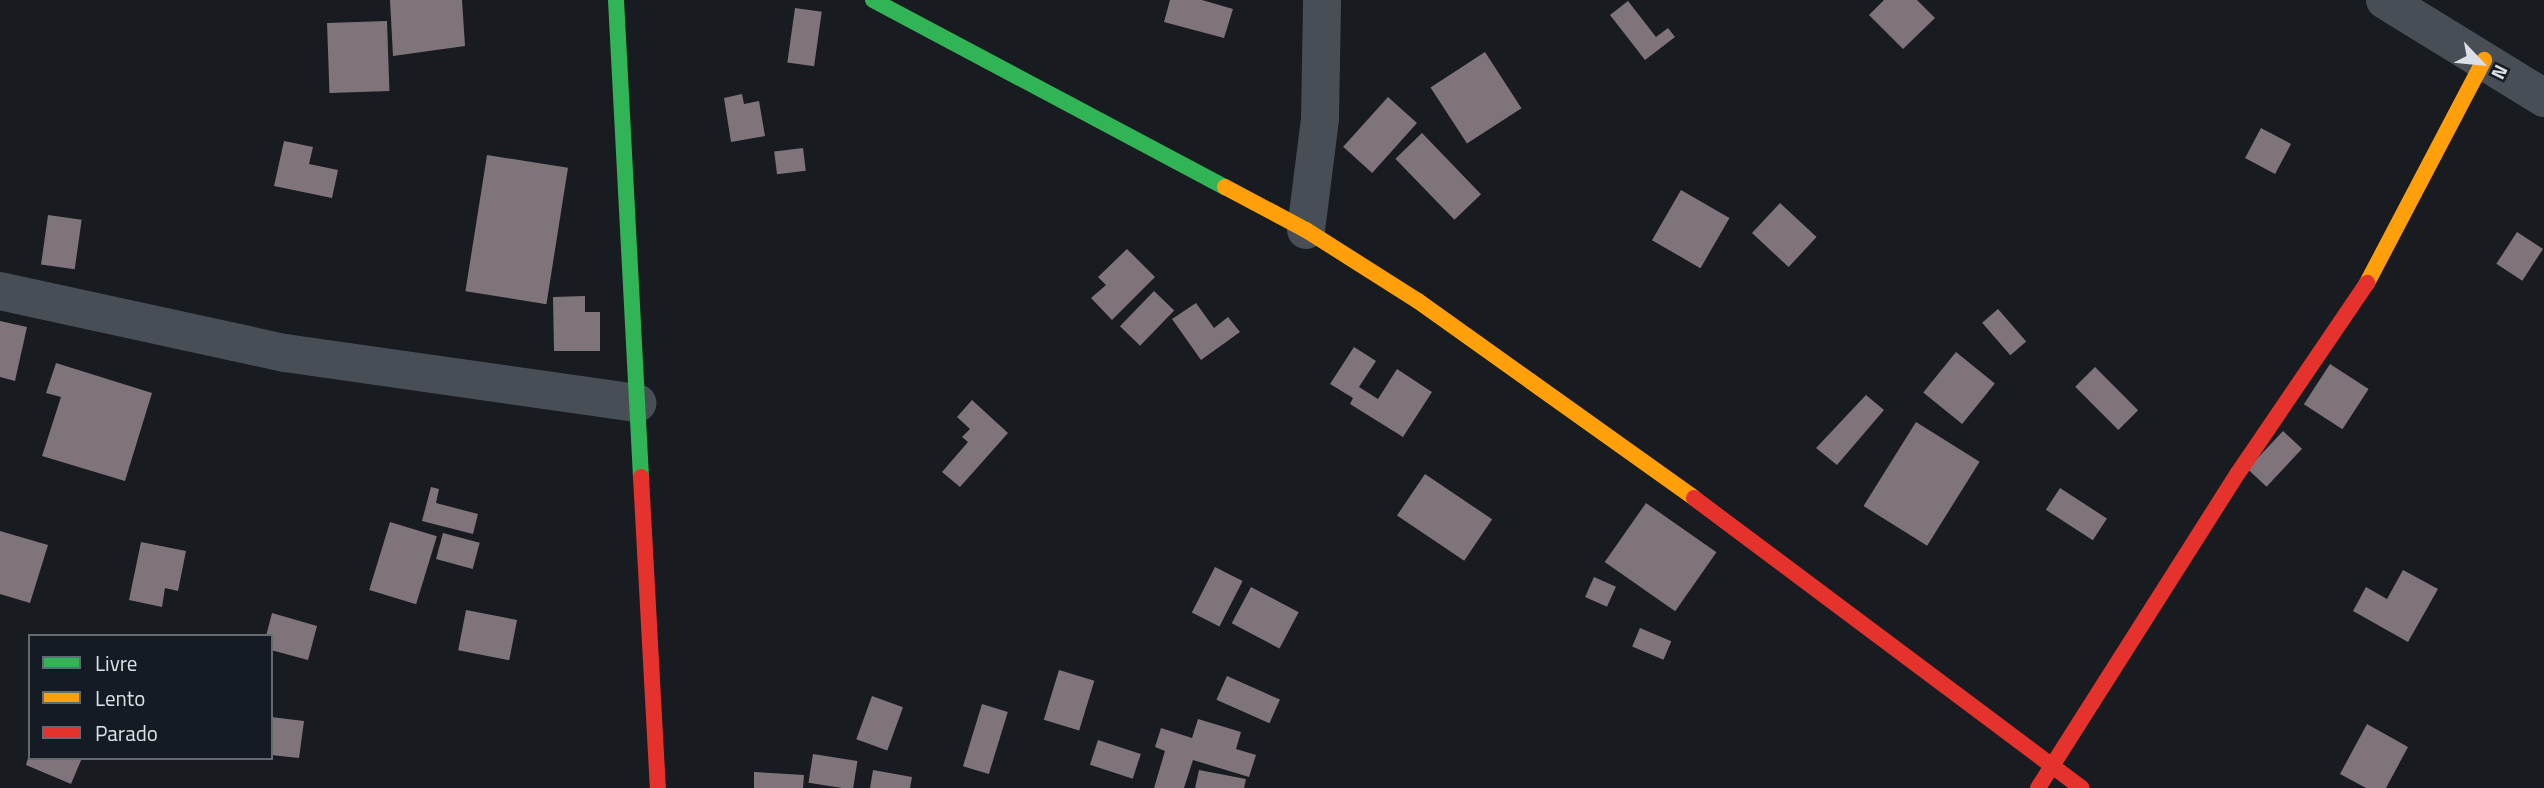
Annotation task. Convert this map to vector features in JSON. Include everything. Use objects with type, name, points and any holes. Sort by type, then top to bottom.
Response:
[{"type":"street","points":[[616,0],[658,788]]},
{"type":"street","points":[[873,0],[1306,230],[1418,301],[1685,491],[2050,767],[2082,788]]},
{"type":"street","points":[[1306,230],[1320,118],[1322,0]]},
{"type":"street","points":[[2385,0],[2544,98]]},
{"type":"street","points":[[2038,788],[2238,473],[2368,282],[2484,60]]},
{"type":"street","points":[[0,291],[285,353],[637,403]]},
{"type":"building","points":[[390,0],[462,0],[465,46],[393,56]]},
{"type":"building","points":[[1170,0],[1202,0],[1233,9],[1224,38],[1164,22]]},
{"type":"building","points":[[1884,0],[1917,0],[1935,18],[1903,49],[1869,15]]},
{"type":"building","points":[[1628,1],[1656,37],[1668,28],[1675,37],[1645,60],[1610,15]]},
{"type":"building","points":[[795,8],[822,12],[814,66],[787,62]]},
{"type":"building","points":[[387,21],[389,91],[329,93],[327,23]]},
{"type":"building","points":[[1485,52],[1521,108],[1467,144],[1430,87]]},
{"type":"building","points":[[742,94],[744,104],[759,101],[765,136],[731,142],[724,98]]},
{"type":"building","points":[[1388,97],[1417,123],[1372,173],[1343,147]]},
{"type":"building","points":[[2261,128],[2291,144],[2275,174],[2245,158]]},
{"type":"building","points":[[1422,133],[1481,194],[1454,220],[1395,159]]},
{"type":"building","points":[[284,141],[313,147],[309,164],[338,170],[332,198],[274,186]]},
{"type":"building","points":[[803,148],[806,171],[777,174],[774,152]]},
{"type":"building","points":[[487,155],[568,168],[546,304],[465,291]]},
{"type":"building","points":[[1681,190],[1729,218],[1700,268],[1652,240]]},
{"type":"building","points":[[1780,203],[1817,237],[1789,267],[1752,233]]},
{"type":"building","points":[[48,215],[82,220],[75,269],[41,265]]},
{"type":"building","points":[[2517,232],[2543,249],[2522,281],[2496,264]]},
{"type":"building","points":[[1127,249],[1155,277],[1112,320],[1091,298],[1106,285],[1098,277]]},
{"type":"building","points":[[1154,291],[1174,310],[1140,346],[1120,326]]},
{"type":"building","points":[[585,296],[585,312],[600,312],[600,351],[554,351],[553,297]]},
{"type":"building","points":[[1196,303],[1214,328],[1228,317],[1240,332],[1201,360],[1172,319]]},
{"type":"building","points":[[1998,309],[2026,341],[2010,355],[1982,323]]},
{"type":"building","points":[[0,321],[27,327],[15,381],[0,377]]},
{"type":"building","points":[[1354,347],[1376,361],[1359,387],[1378,399],[1397,369],[1432,392],[1403,437],[1350,404],[1353,398],[1330,384]]},
{"type":"building","points":[[1956,352],[1995,383],[1962,424],[1923,392]]},
{"type":"building","points":[[56,363],[152,393],[125,481],[42,456],[61,397],[46,393]]},
{"type":"building","points":[[2330,364],[2369,389],[2342,429],[2304,404]]},
{"type":"building","points":[[2095,367],[2138,410],[2118,430],[2075,387]]},
{"type":"building","points":[[1866,395],[1884,410],[1837,465],[1816,448]]},
{"type":"building","points":[[972,400],[1008,433],[960,487],[942,472],[968,442],[962,437],[970,429],[957,417]]},
{"type":"building","points":[[1916,422],[1980,462],[1927,546],[1864,506]]},
{"type":"building","points":[[2283,431],[2302,449],[2267,487],[2248,469]]},
{"type":"building","points":[[1425,474],[1492,519],[1464,561],[1397,515]]},
{"type":"building","points":[[431,487],[439,489],[436,503],[478,514],[473,534],[422,521]]},
{"type":"building","points":[[2060,488],[2107,518],[2093,540],[2046,510]]},
{"type":"building","points":[[1646,503],[1716,552],[1675,611],[1605,562]]},
{"type":"building","points":[[390,522],[437,536],[416,604],[369,590]]},
{"type":"building","points":[[0,531],[48,545],[30,603],[0,594]]},
{"type":"building","points":[[443,533],[480,543],[473,569],[436,559]]},
{"type":"building","points":[[141,542],[186,551],[178,591],[165,588],[162,607],[129,600]]},
{"type":"building","points":[[1215,567],[1243,581],[1219,627],[1192,612]]},
{"type":"building","points":[[2403,570],[2438,589],[2408,642],[2353,611],[2366,587],[2387,599]]},
{"type":"building","points":[[1594,577],[1616,587],[1607,607],[1585,597]]},
{"type":"building","points":[[1251,587],[1299,612],[1279,649],[1232,623]]},
{"type":"building","points":[[466,610],[517,620],[509,660],[458,650]]},
{"type":"building","points":[[272,613],[317,626],[308,660],[273,651],[273,634],[267,634]]},
{"type":"building","points":[[1640,628],[1671,641],[1663,660],[1632,646]]},
{"type":"building","points":[[1059,670],[1094,681],[1079,731],[1044,720]]},
{"type":"building","points":[[1227,676],[1280,700],[1269,723],[1216,700]]},
{"type":"building","points":[[872,696],[903,707],[887,751],[856,739]]},
{"type":"building","points":[[982,704],[1008,712],[989,774],[963,766]]},
{"type":"building","points":[[273,717],[304,721],[299,758],[273,755]]},
{"type":"building","points":[[1198,719],[1241,732],[1236,749],[1256,755],[1249,777],[1193,760],[1184,788],[1154,788],[1165,751],[1155,747],[1161,728],[1192,738]]},
{"type":"building","points":[[2367,724],[2408,747],[2386,788],[2366,788],[2340,774]]},
{"type":"building","points":[[1098,740],[1141,754],[1133,779],[1090,765]]},
{"type":"building","points":[[813,754],[857,761],[853,788],[808,783]]},
{"type":"building","points":[[28,758],[81,760],[71,784],[26,765]]},
{"type":"building","points":[[873,770],[912,777],[910,788],[870,788]]},
{"type":"building","points":[[1199,770],[1246,779],[1244,788],[1195,788]]},
{"type":"building","points":[[754,772],[804,775],[803,788],[754,788]]},
{"type":"traffic: fast","points":[[616,0],[641,477]]},
{"type":"traffic: fast","points":[[873,0],[1225,187]]},
{"type":"traffic: slow","points":[[2367,283],[2484,60]]},
{"type":"traffic: slow","points":[[1225,187],[1306,230],[1418,301],[1694,498]]},
{"type":"traffic: jam","points":[[2038,788],[2238,473],[2367,283]]},
{"type":"traffic: jam","points":[[641,477],[658,788]]},
{"type":"traffic: jam","points":[[1694,498],[2082,788]]}]
